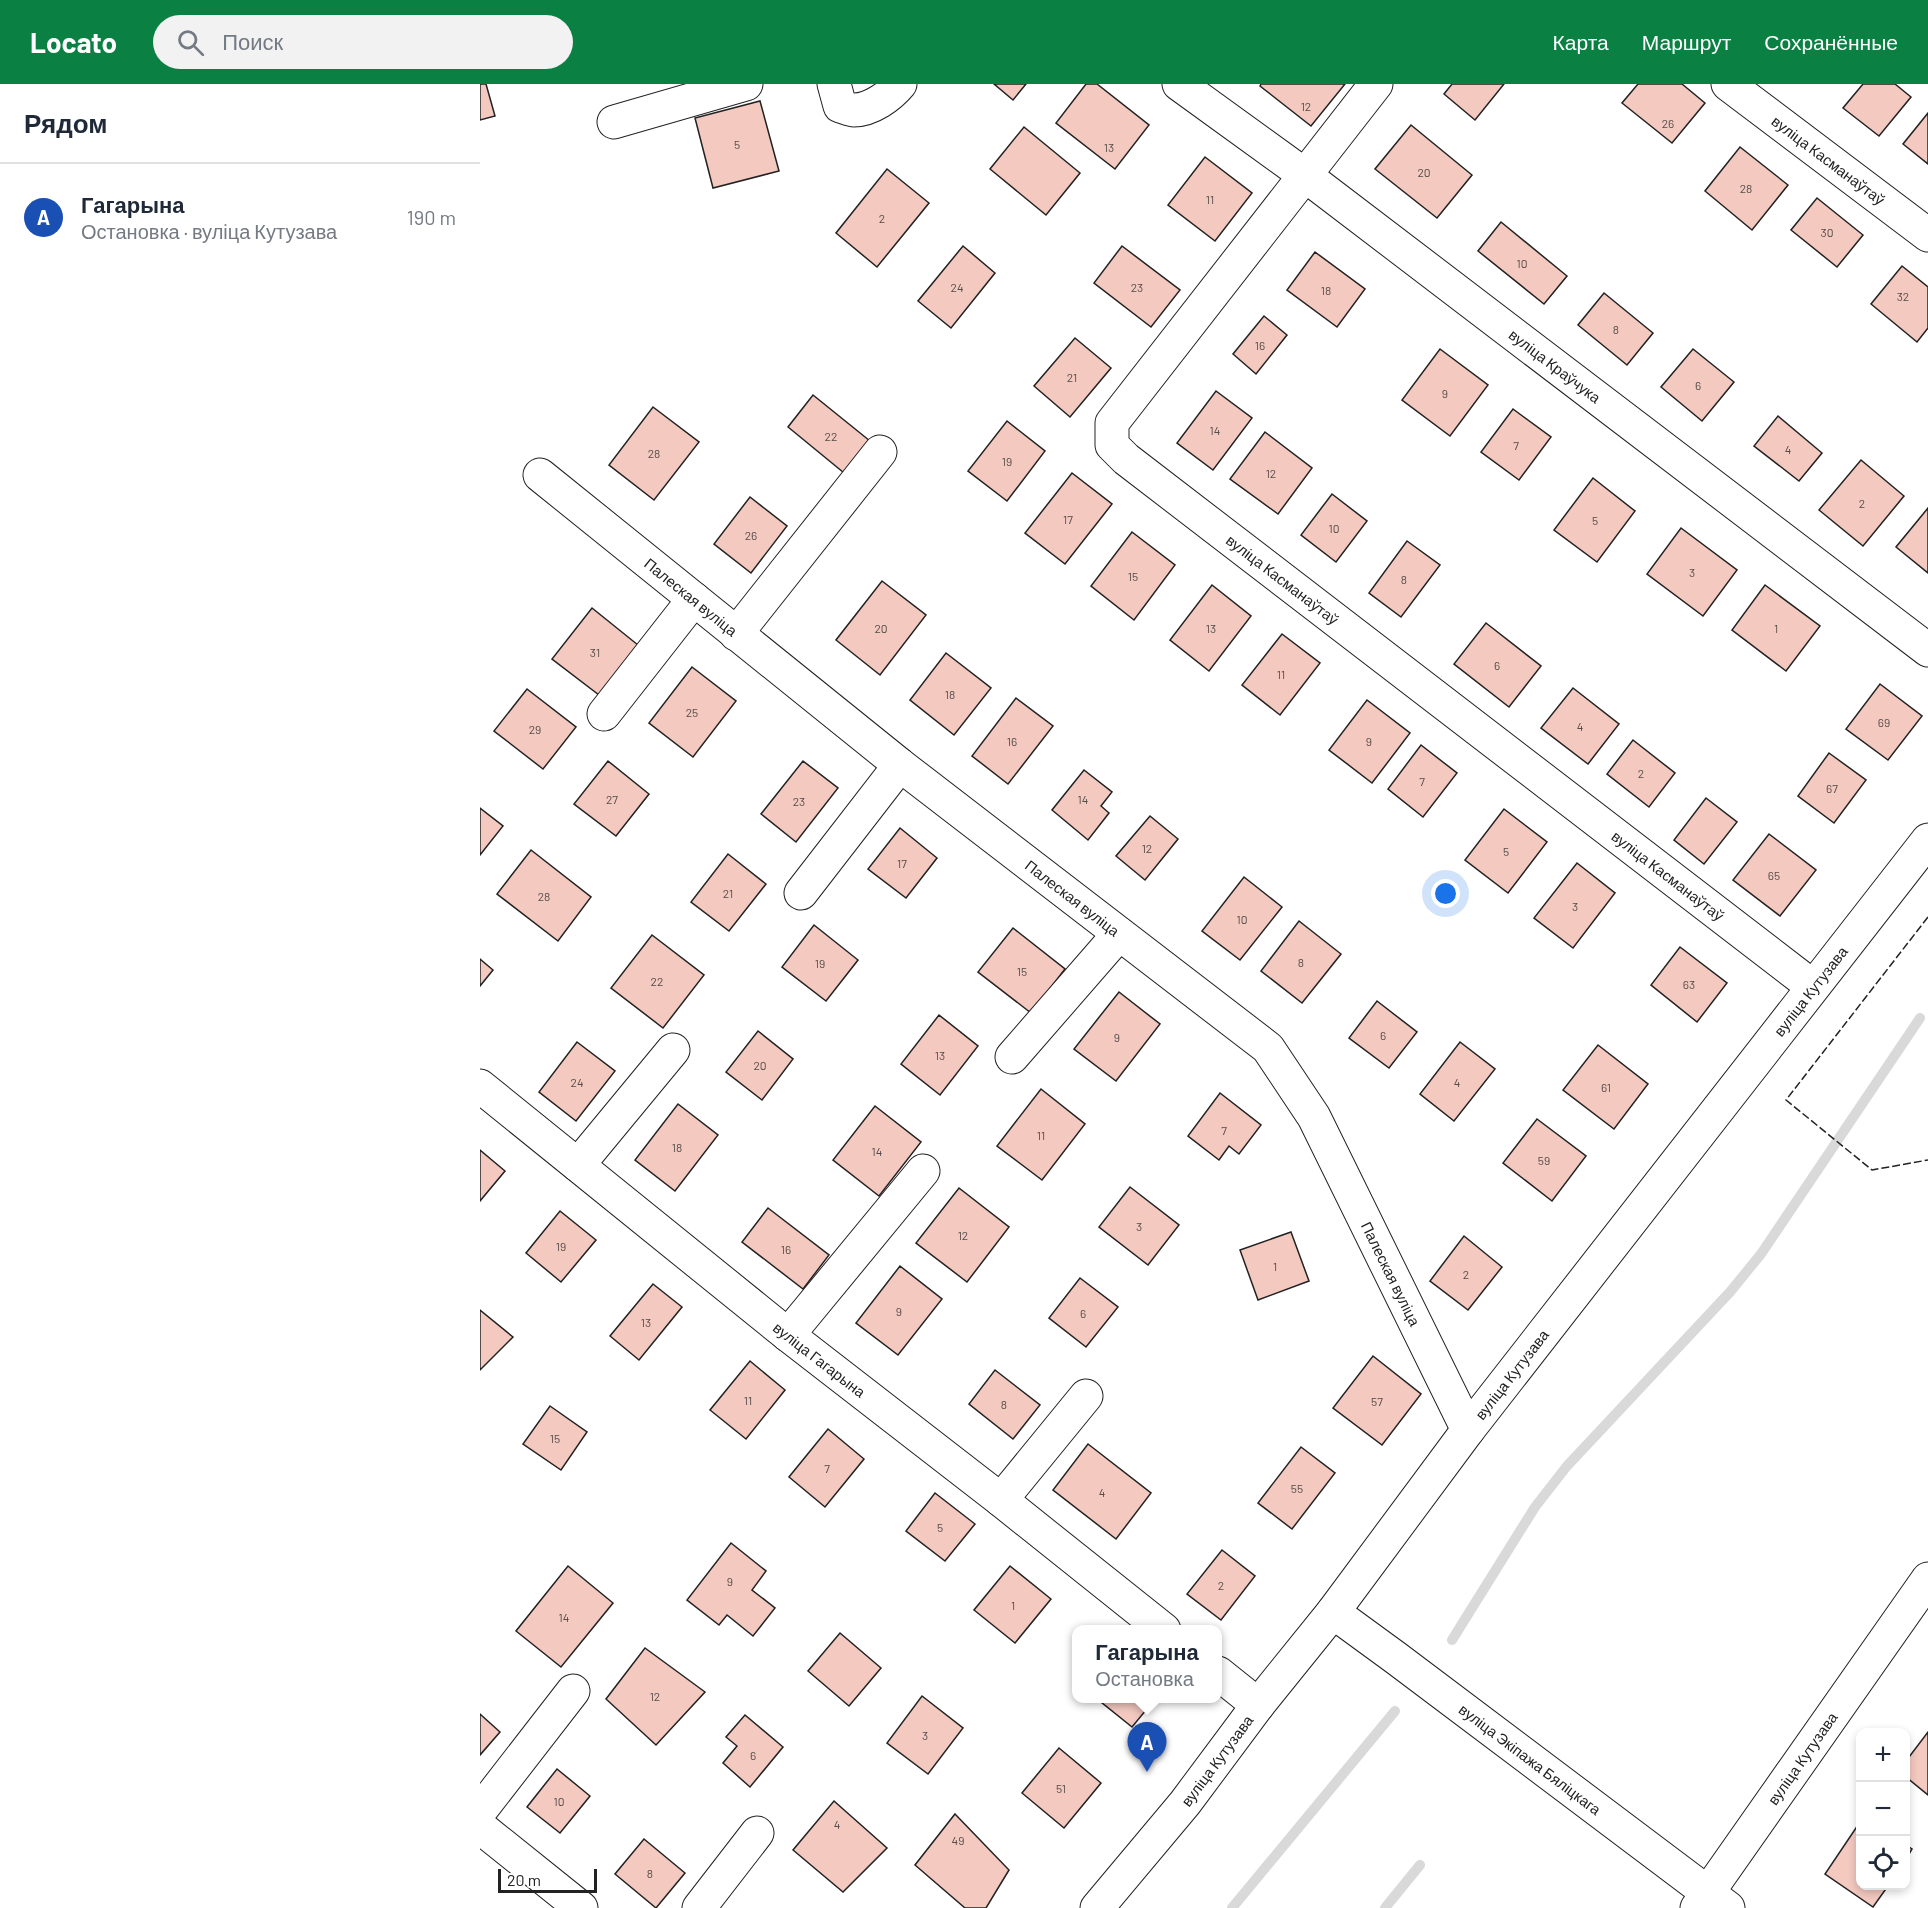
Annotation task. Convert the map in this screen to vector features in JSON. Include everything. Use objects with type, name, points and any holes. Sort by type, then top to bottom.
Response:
[{"type":"street","points":[[614,122],[746,84]]},
{"type":"street","points":[[834,84],[840,106],[854,110],[875,104],[900,84]]},
{"type":"street","name":"вуліца Краўчука","points":[[1179,84],[1306,176],[1928,650]]},
{"type":"street","name":"вуліца Касманаўтаў","points":[[1376,84],[1112,423],[1112,445],[1126,459],[1812,986]]},
{"type":"street","name":"вуліца Касманаўтаў","points":[[1728,84],[1928,235]]},
{"type":"street","points":[[736,634],[880,452]]},
{"type":"street","name":"Палеская вуліца","points":[[540,475],[900,765],[1268,1048],[1314,1117],[1468,1430]]},
{"type":"street","points":[[604,714],[694,598]]},
{"type":"street","points":[[801,893],[900,765]]},
{"type":"street","name":"вуліца Кутузава","points":[[1097,1908],[1185,1803],[1258,1705],[1333,1612],[1468,1430],[1928,840]]},
{"type":"street","points":[[1012,1058],[1119,934]]},
{"type":"street","points":[[578,1165],[673,1050]]},
{"type":"street","name":"вуліца Гагарына","points":[[480,1086],[788,1335],[1159,1625]]},
{"type":"street","points":[[788,1335],[923,1171]]},
{"type":"street","points":[[1001,1500],[1086,1396]]},
{"type":"street","name":"вуліца Кутузава","points":[[1711,1903],[1928,1579]]},
{"type":"street","name":"вуліца Экіпажа Бяліцкага","points":[[1333,1612],[1396,1658],[1711,1903]]},
{"type":"street","points":[[1222,1676],[1258,1705]]},
{"type":"street","points":[[480,1811],[573,1691]]},
{"type":"street","points":[[480,1827],[581,1908]]},
{"type":"street","points":[[699,1908],[757,1833]]},
{"type":"building","points":[[480,84],[486,84],[495,116],[480,120]]},
{"type":"building","points":[[994,84],[1026,84],[1013,100]]},
{"type":"building","points":[[1086,84],[1097,84],[1149,125],[1115,169],[1056,123]]},
{"type":"building","points":[[1261,84],[1345,84],[1311,126],[1260,86]]},
{"type":"building","points":[[1452,84],[1504,84],[1475,120],[1444,94]]},
{"type":"building","points":[[1638,84],[1682,84],[1705,103],[1672,143],[1622,103]]},
{"type":"building","points":[[1863,84],[1895,84],[1911,97],[1879,136],[1843,108]]},
{"type":"building","points":[[760,101],[779,171],[713,188],[695,118]]},
{"type":"building","points":[[1928,113],[1928,164],[1903,144]]},
{"type":"building","points":[[1411,125],[1472,175],[1437,218],[1375,169]]},
{"type":"building","points":[[1024,127],[1080,173],[1046,215],[990,169]]},
{"type":"building","points":[[1740,147],[1788,185],[1752,230],[1705,191]]},
{"type":"building","points":[[1205,157],[1252,193],[1215,241],[1168,205]]},
{"type":"building","points":[[887,169],[929,203],[877,267],[836,233]]},
{"type":"building","points":[[1817,198],[1863,235],[1837,267],[1791,230]]},
{"type":"building","points":[[1501,222],[1567,276],[1544,304],[1478,251]]},
{"type":"building","points":[[963,246],[995,273],[951,328],[918,301]]},
{"type":"building","points":[[1122,246],[1180,290],[1151,327],[1094,283]]},
{"type":"building","points":[[1315,252],[1365,289],[1337,327],[1287,290]]},
{"type":"building","points":[[1902,266],[1928,287],[1928,328],[1917,342],[1871,304]]},
{"type":"building","points":[[1604,293],[1653,333],[1627,365],[1578,325]]},
{"type":"building","points":[[1264,316],[1287,335],[1256,374],[1233,354]]},
{"type":"building","points":[[1075,338],[1111,368],[1070,417],[1034,386]]},
{"type":"building","points":[[1440,349],[1488,385],[1450,436],[1402,400]]},
{"type":"building","points":[[1693,349],[1734,382],[1702,421],[1661,387]]},
{"type":"building","points":[[1216,391],[1252,418],[1213,470],[1177,443]]},
{"type":"building","points":[[813,395],[875,445],[849,477],[788,427]]},
{"type":"building","points":[[653,407],[699,442],[654,500],[609,465]]},
{"type":"building","points":[[1513,409],[1551,437],[1519,480],[1481,452]]},
{"type":"building","points":[[1778,416],[1822,453],[1799,481],[1754,446]]},
{"type":"building","points":[[1007,421],[1045,451],[1007,501],[968,471]]},
{"type":"building","points":[[1265,432],[1312,468],[1278,514],[1230,479]]},
{"type":"building","points":[[1861,460],[1904,496],[1863,546],[1819,510]]},
{"type":"building","points":[[1072,473],[1112,504],[1065,564],[1025,533]]},
{"type":"building","points":[[1593,478],[1635,511],[1597,562],[1554,530]]},
{"type":"building","points":[[1332,494],[1367,521],[1336,562],[1301,535]]},
{"type":"building","points":[[750,497],[787,526],[751,573],[714,544]]},
{"type":"building","points":[[1928,508],[1928,573],[1896,547]]},
{"type":"building","points":[[1681,528],[1737,570],[1703,616],[1647,574]]},
{"type":"building","points":[[1132,532],[1175,565],[1134,620],[1091,586]]},
{"type":"building","points":[[1407,541],[1440,565],[1401,617],[1369,593]]},
{"type":"building","points":[[882,581],[926,615],[880,675],[836,640]]},
{"type":"building","points":[[1212,585],[1251,616],[1209,671],[1170,640]]},
{"type":"building","points":[[1765,585],[1820,626],[1786,671],[1732,630]]},
{"type":"building","points":[[592,608],[638,645],[599,695],[552,659]]},
{"type":"building","points":[[1486,623],[1541,666],[1509,707],[1454,664]]},
{"type":"building","points":[[1282,634],[1320,663],[1280,715],[1242,685]]},
{"type":"building","points":[[946,653],[991,688],[954,735],[910,700]]},
{"type":"building","points":[[692,667],[736,701],[693,757],[649,723]]},
{"type":"building","points":[[1880,684],[1922,716],[1888,760],[1846,729]]},
{"type":"building","points":[[1573,688],[1619,724],[1588,764],[1541,728]]},
{"type":"building","points":[[527,689],[576,727],[543,769],[494,731]]},
{"type":"building","points":[[1016,698],[1053,726],[1008,784],[972,756]]},
{"type":"building","points":[[1367,700],[1410,733],[1372,783],[1329,750]]},
{"type":"building","points":[[1633,740],[1675,773],[1649,807],[1607,774]]},
{"type":"building","points":[[1421,745],[1457,773],[1423,817],[1388,789]]},
{"type":"building","points":[[1829,753],[1866,780],[1834,823],[1798,796]]},
{"type":"building","points":[[608,761],[649,794],[616,836],[574,804]]},
{"type":"building","points":[[803,761],[838,788],[796,842],[761,814]]},
{"type":"building","points":[[1084,770],[1112,792],[1101,806],[1109,813],[1088,840],[1052,810]]},
{"type":"building","points":[[1706,798],[1737,822],[1704,864],[1674,840]]},
{"type":"building","points":[[480,808],[503,826],[480,855]]},
{"type":"building","points":[[1504,809],[1547,842],[1508,893],[1465,860]]},
{"type":"building","points":[[1150,816],[1178,839],[1145,880],[1116,856]]},
{"type":"building","points":[[900,828],[937,858],[906,898],[868,869]]},
{"type":"building","points":[[1769,834],[1816,870],[1780,916],[1733,880]]},
{"type":"building","points":[[531,850],[591,897],[558,941],[497,894]]},
{"type":"building","points":[[728,854],[766,884],[729,931],[691,902]]},
{"type":"building","points":[[1577,863],[1615,893],[1573,948],[1534,918]]},
{"type":"building","points":[[1244,877],[1282,907],[1240,960],[1202,931]]},
{"type":"building","points":[[1299,921],[1341,954],[1302,1003],[1261,971]]},
{"type":"building","points":[[814,925],[858,960],[826,1001],[782,967]]},
{"type":"building","points":[[1013,928],[1065,969],[1031,1013],[978,972]]},
{"type":"building","points":[[652,935],[704,975],[663,1028],[611,988]]},
{"type":"building","points":[[1680,947],[1727,983],[1697,1022],[1651,985]]},
{"type":"building","points":[[480,959],[493,970],[480,986]]},
{"type":"building","points":[[1119,992],[1160,1024],[1116,1081],[1074,1049]]},
{"type":"building","points":[[1377,1001],[1417,1032],[1389,1068],[1349,1038]]},
{"type":"building","points":[[939,1015],[978,1046],[940,1095],[901,1064]]},
{"type":"building","points":[[758,1031],[793,1059],[762,1100],[726,1072]]},
{"type":"building","points":[[577,1042],[615,1071],[576,1121],[539,1092]]},
{"type":"building","points":[[1460,1042],[1495,1069],[1454,1121],[1420,1094]]},
{"type":"building","points":[[1598,1045],[1648,1084],[1614,1129],[1563,1090]]},
{"type":"building","points":[[1041,1089],[1085,1124],[1042,1180],[997,1146]]},
{"type":"building","points":[[1220,1093],[1261,1125],[1239,1154],[1229,1146],[1219,1160],[1188,1136]]},
{"type":"building","points":[[678,1104],[718,1135],[675,1191],[635,1160]]},
{"type":"building","points":[[875,1106],[921,1142],[879,1196],[833,1160]]},
{"type":"building","points":[[1537,1119],[1586,1156],[1552,1201],[1503,1163]]},
{"type":"building","points":[[480,1150],[505,1171],[480,1201]]},
{"type":"building","points":[[1130,1187],[1179,1225],[1148,1265],[1099,1227]]},
{"type":"building","points":[[959,1188],[1009,1227],[967,1282],[916,1243]]},
{"type":"building","points":[[768,1208],[829,1255],[803,1289],[742,1242]]},
{"type":"building","points":[[560,1211],[596,1240],[561,1282],[526,1253]]},
{"type":"building","points":[[1291,1232],[1309,1281],[1258,1300],[1240,1250]]},
{"type":"building","points":[[1464,1236],[1502,1267],[1468,1310],[1430,1281]]},
{"type":"building","points":[[900,1266],[942,1299],[898,1355],[856,1323]]},
{"type":"building","points":[[1080,1278],[1118,1307],[1086,1347],[1049,1318]]},
{"type":"building","points":[[653,1284],[682,1307],[639,1360],[610,1336]]},
{"type":"building","points":[[480,1310],[513,1337],[480,1370]]},
{"type":"building","points":[[1373,1356],[1421,1394],[1382,1445],[1333,1408]]},
{"type":"building","points":[[750,1361],[785,1390],[746,1439],[710,1410]]},
{"type":"building","points":[[995,1370],[1040,1405],[1013,1439],[969,1404]]},
{"type":"building","points":[[550,1406],[587,1432],[561,1470],[523,1444]]},
{"type":"building","points":[[828,1429],[864,1459],[825,1507],[789,1477]]},
{"type":"building","points":[[1088,1444],[1151,1493],[1116,1539],[1053,1490]]},
{"type":"building","points":[[1301,1447],[1335,1473],[1292,1529],[1258,1503]]},
{"type":"building","points":[[935,1493],[975,1524],[945,1561],[906,1531]]},
{"type":"building","points":[[731,1543],[766,1571],[752,1590],[775,1608],[753,1636],[727,1615],[719,1625],[687,1600]]},
{"type":"building","points":[[1222,1550],[1255,1576],[1221,1620],[1187,1594]]},
{"type":"building","points":[[568,1566],[613,1603],[561,1667],[516,1631]]},
{"type":"building","points":[[1010,1566],[1051,1599],[1015,1643],[974,1610]]},
{"type":"building","points":[[840,1633],[881,1668],[849,1706],[808,1671]]},
{"type":"building","points":[[645,1648],[705,1692],[656,1745],[606,1699]]},
{"type":"building","points":[[922,1696],[963,1728],[928,1774],[887,1743]]},
{"type":"building","points":[[1102,1703],[1152,1703],[1132,1727]]},
{"type":"building","points":[[480,1714],[500,1732],[480,1755]]},
{"type":"building","points":[[745,1715],[783,1747],[750,1787],[723,1763],[737,1746],[726,1737]]},
{"type":"building","points":[[1928,1732],[1928,1795],[1910,1780],[1910,1756]]},
{"type":"building","points":[[1059,1748],[1101,1783],[1064,1828],[1022,1793]]},
{"type":"building","points":[[557,1769],[590,1796],[560,1833],[527,1807]]},
{"type":"building","points":[[834,1801],[887,1848],[843,1892],[793,1850]]},
{"type":"building","points":[[955,1814],[1009,1870],[986,1908],[965,1908],[915,1865]]},
{"type":"building","points":[[1856,1828],[1856,1890],[1885,1890],[1873,1907],[1825,1874]]},
{"type":"building","points":[[644,1839],[685,1873],[656,1908],[615,1874]]},
{"type":"waterway","points":[[1452,1640],[1535,1507],[1567,1466],[1730,1292],[1761,1254],[1920,1018]]},
{"type":"waterway","points":[[1232,1908],[1395,1711]]},
{"type":"waterway","points":[[1385,1908],[1420,1865]]},
{"type":"fence","points":[[1928,917],[1786,1100],[1872,1170],[1928,1160]]},
{"type":"place","name":"Гагарына","points":[[1147,1772]]}]
